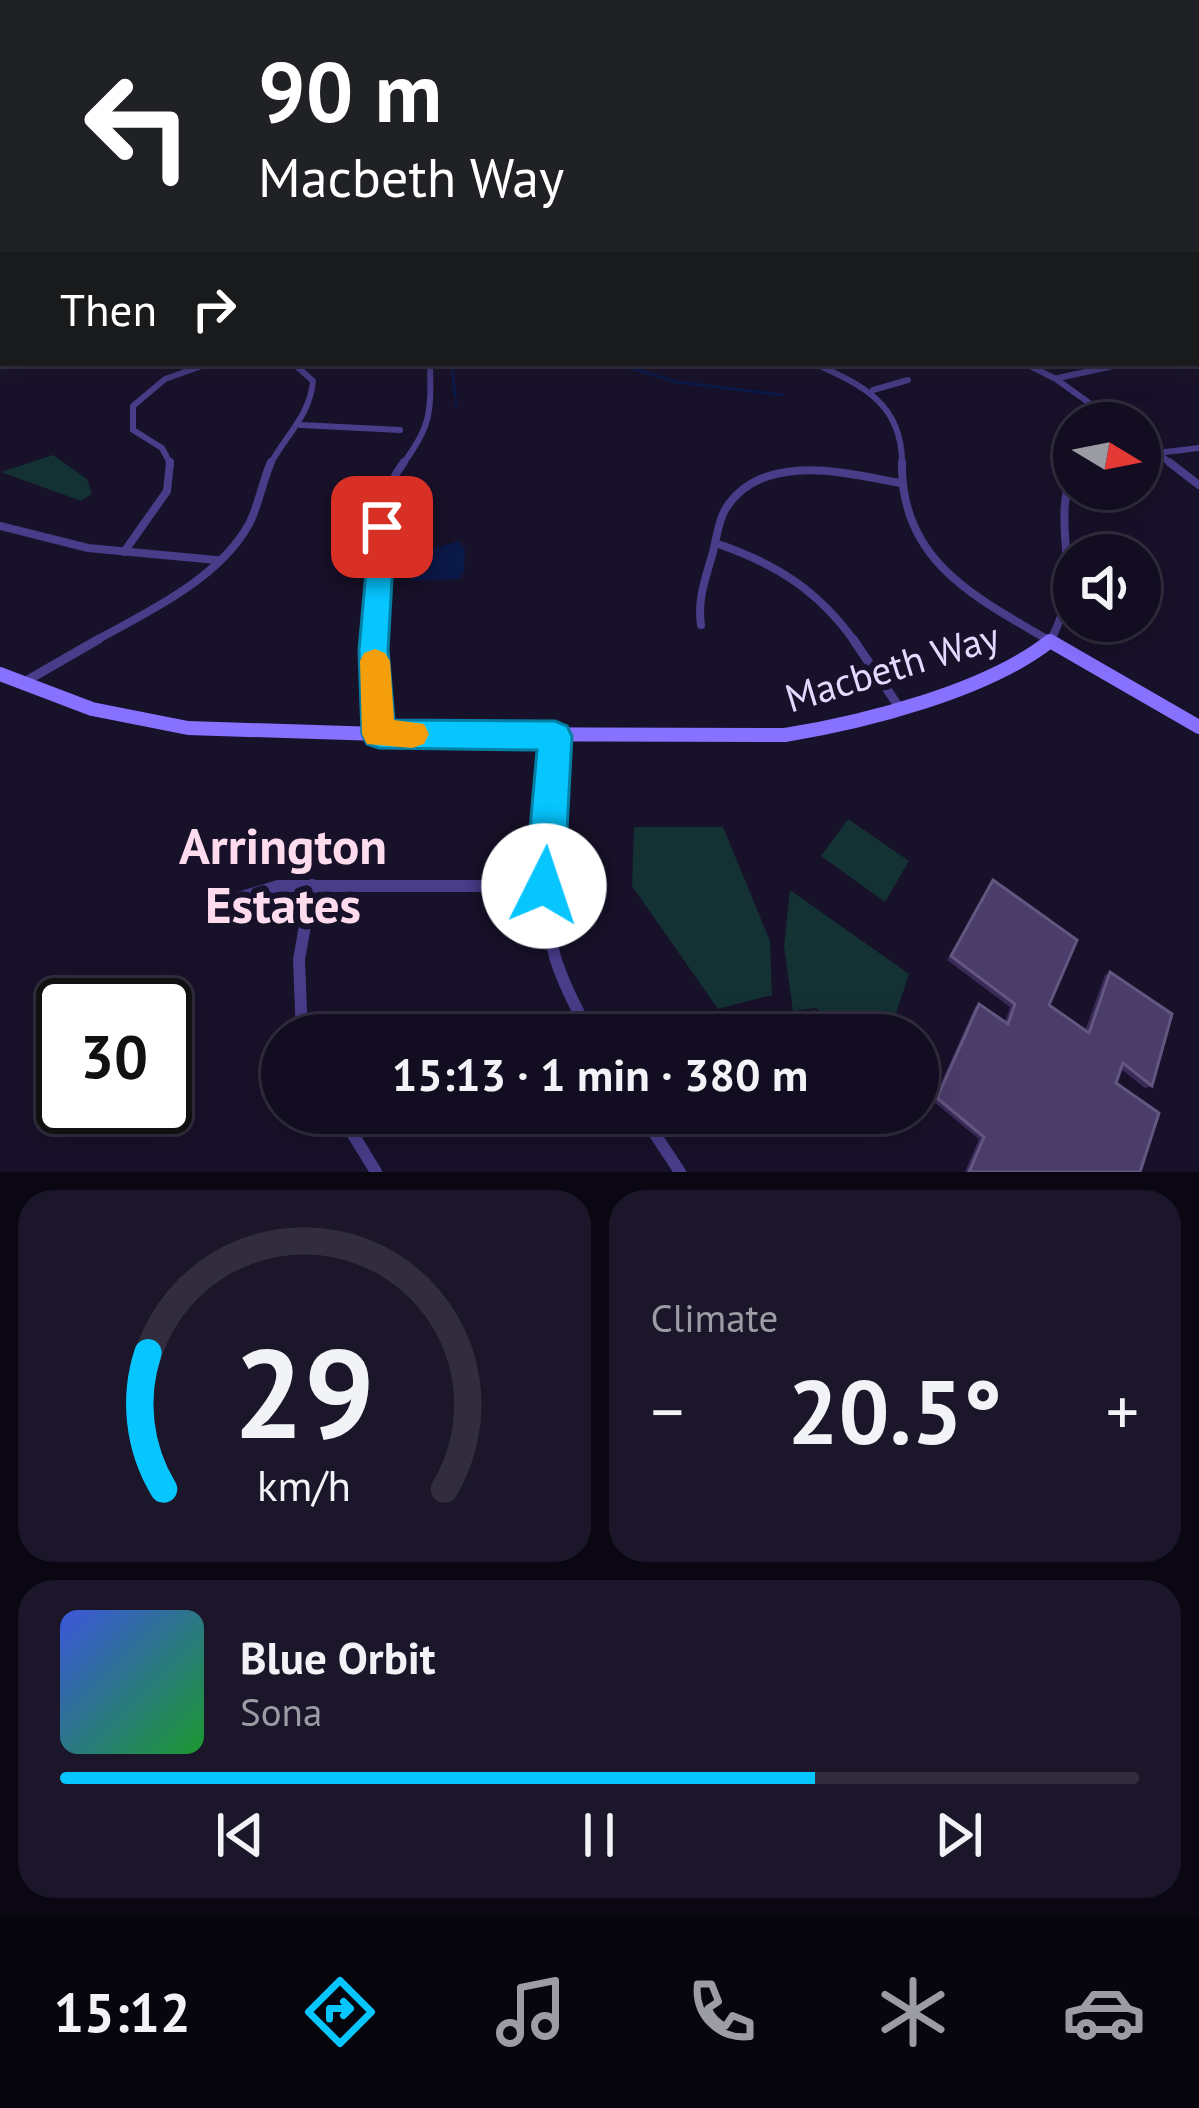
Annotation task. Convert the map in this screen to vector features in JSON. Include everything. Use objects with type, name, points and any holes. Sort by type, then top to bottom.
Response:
[{"type":"street","points":[[124,552],[164,495],[172,472],[166,452],[134,430],[130,419],[134,406],[158,383],[202,366]]},
{"type":"street","points":[[25,682],[176,593],[218,560],[248,526],[274,456],[301,425],[313,381],[296,366]]},
{"type":"street","points":[[379,734],[374,650],[383,506],[391,478],[422,438],[431,418],[430,366]]},
{"type":"street","points":[[826,366],[873,390],[896,416],[902,434],[900,483],[915,534],[948,573],[1050,641],[1199,727]]},
{"type":"street","points":[[1030,366],[1088,402]]},
{"type":"street","points":[[1056,379],[1113,366]]},
{"type":"street","points":[[873,390],[908,380]]},
{"type":"street","points":[[301,425],[400,430]]},
{"type":"street","points":[[1161,453],[1199,448]]},
{"type":"street","points":[[1161,455],[1199,485]]},
{"type":"street","points":[[701,625],[698,610],[724,511],[746,486],[777,474],[825,471],[900,483]]},
{"type":"street","name":"Macbeth Way","points":[[0,674],[92,710],[160,725],[379,734],[784,736],[899,707],[1022,664],[1050,641],[1069,605],[1072,547],[1068,510]]},
{"type":"street","points":[[0,526],[124,552],[218,560]]},
{"type":"street","points":[[715,544],[772,561],[806,584],[840,622],[899,707]]},
{"type":"street","points":[[555,736],[544,920],[553,958],[581,1014]]},
{"type":"street","points":[[235,898],[278,886],[544,886]]},
{"type":"street","points":[[299,1014],[299,946],[312,886]]},
{"type":"street","points":[[353,1134],[376,1172]]},
{"type":"street","points":[[655,1134],[680,1172]]},
{"type":"green space","points":[[53,455],[87,479],[92,494],[81,501],[1,472]]},
{"type":"green space","points":[[848,819],[909,861],[885,902],[821,856]]},
{"type":"green space","points":[[634,827],[723,827],[770,941],[772,995],[718,1009],[632,886]]},
{"type":"green space","points":[[790,890],[909,974],[896,1014],[822,1014],[816,1008],[793,1011],[784,946]]},
{"type":"water","points":[[459,541],[465,549],[459,579],[414,581],[402,573],[414,554]]},
{"type":"building","points":[[993,880],[1077,940],[1049,1005],[1089,1033],[1110,972],[1172,1014],[1152,1086],[1123,1063],[1116,1083],[1159,1113],[1140,1172],[969,1172],[984,1137],[939,1100],[939,1094],[979,1004],[1008,1024],[1015,1004],[951,956]]},
{"type":"waterway","points":[[452,366],[455,396]]},
{"type":"waterway","points":[[624,366],[677,382],[782,395]]},
{"type":"waterway","points":[[456,400],[456,405]]},
{"type":"slow traffic","points":[[375,661],[379,734],[412,734]]},
{"type":"district","name":"Arrington Estates","points":[[283,875]]},
{"type":"route","points":[[382,527],[374,650],[379,734],[555,736],[544,886]]}]
